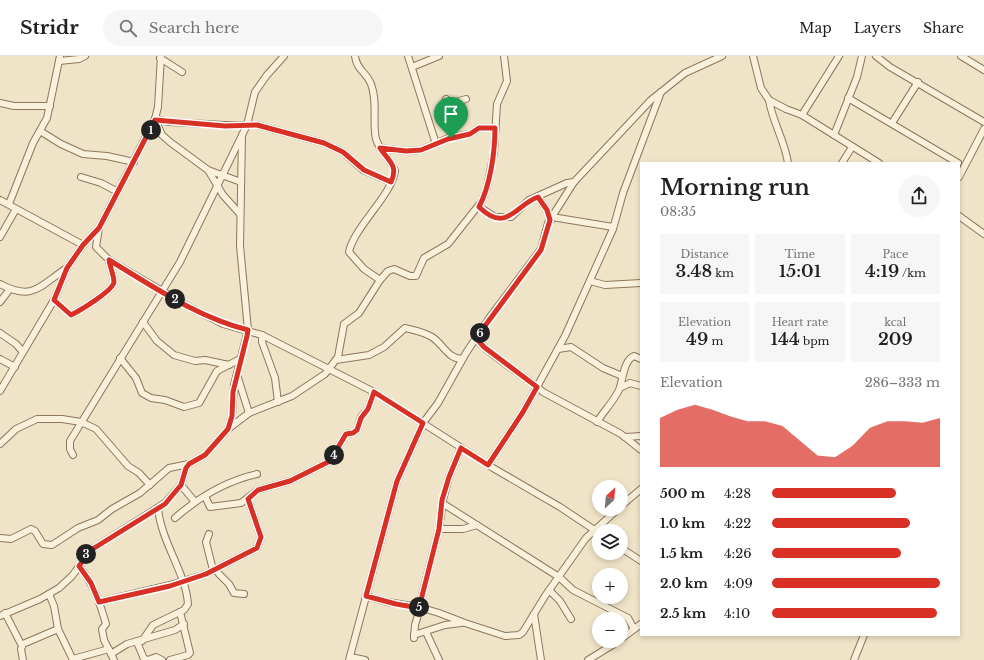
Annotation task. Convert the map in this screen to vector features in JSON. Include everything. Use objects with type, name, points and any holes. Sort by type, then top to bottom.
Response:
[{"type":"street","points":[[9,204],[50,106],[60,59],[79,59],[85,56]]},
{"type":"street","points":[[73,455],[69,444],[81,422],[180,262],[247,125],[256,89],[284,56]]},
{"type":"street","points":[[355,56],[357,67],[368,79],[373,90],[376,112],[376,138],[380,148],[394,167],[394,175],[361,229],[350,252],[364,269],[380,280]]},
{"type":"street","points":[[408,56],[436,144]]},
{"type":"street","points":[[412,66],[439,56]]},
{"type":"street","points":[[0,538],[11,538],[31,529],[35,531],[43,544],[52,545],[82,526],[98,520],[112,509],[140,493],[169,468],[189,464],[205,455],[228,429],[249,413],[278,402],[300,391],[330,369],[336,360],[343,326],[362,309],[380,280],[388,271],[394,269],[410,276],[416,276],[424,258],[444,248],[479,207],[487,188],[491,169],[496,104],[507,81],[504,56]]},
{"type":"street","points":[[365,660],[350,659],[397,481],[423,423],[438,403],[462,359],[476,338],[541,250],[551,218],[574,182],[640,111],[661,92],[685,73],[722,56]]},
{"type":"street","points":[[753,56],[761,88],[769,100],[770,107],[786,150],[788,162]]},
{"type":"street","points":[[802,115],[839,56]]},
{"type":"street","points":[[834,135],[857,77],[862,56]]},
{"type":"street","points":[[876,56],[883,62],[984,122]]},
{"type":"street","points":[[961,56],[984,70]]},
{"type":"street","points":[[160,57],[182,72]]},
{"type":"street","points":[[0,391],[54,300],[67,268],[83,245],[99,228],[155,120],[158,107],[160,57]]},
{"type":"street","points":[[892,123],[918,82]]},
{"type":"street","points":[[488,465],[523,412],[558,349],[613,227],[623,193],[661,92]]},
{"type":"street","points":[[848,98],[892,123],[944,156],[957,162]]},
{"type":"street","points":[[451,138],[453,117],[448,101],[466,99]]},
{"type":"street","points":[[769,100],[802,115],[877,162]]},
{"type":"street","points":[[0,103],[14,106],[50,106]]},
{"type":"street","points":[[155,120],[177,123],[257,125],[324,143],[343,152],[364,170],[391,182]]},
{"type":"street","points":[[155,120],[164,138],[208,170],[241,182]]},
{"type":"street","points":[[380,148],[413,151],[426,149],[451,138],[470,134],[479,128],[495,128]]},
{"type":"street","points":[[961,164],[984,129]]},
{"type":"street","points":[[40,131],[61,144],[83,154],[107,156],[134,162]]},
{"type":"street","points":[[228,429],[232,416],[233,392],[248,330],[240,263],[242,135]]},
{"type":"street","points":[[843,162],[852,147]]},
{"type":"street","points":[[943,162],[944,156]]},
{"type":"street","points":[[208,170],[223,195],[240,214]]},
{"type":"street","points":[[81,177],[101,183],[118,192]]},
{"type":"street","points":[[479,207],[490,215],[505,218],[511,216],[528,201],[567,183],[574,182]]},
{"type":"street","points":[[538,197],[551,218]]},
{"type":"street","points":[[0,200],[83,245]]},
{"type":"street","points":[[0,237],[16,208]]},
{"type":"street","points":[[960,217],[984,234]]},
{"type":"street","points":[[551,218],[613,227]]},
{"type":"street","points":[[99,228],[96,247],[109,260],[161,291],[223,324],[262,335],[374,392],[488,465],[592,529]]},
{"type":"street","points":[[54,300],[71,315],[102,296],[110,289],[114,282],[109,260]]},
{"type":"street","points":[[0,284],[10,289],[25,292],[41,287],[67,268]]},
{"type":"street","points":[[590,280],[605,285],[640,283]]},
{"type":"street","points":[[0,302],[10,289]]},
{"type":"street","points":[[143,322],[157,341],[174,355],[195,361],[205,360],[229,365]]},
{"type":"street","points":[[336,360],[369,355],[384,347],[405,328],[431,336],[448,353],[456,358],[462,359]]},
{"type":"street","points":[[0,333],[16,344],[23,352]]},
{"type":"street","points":[[262,335],[262,342],[275,378],[278,402]]},
{"type":"street","points":[[476,338],[484,347],[556,400],[626,437],[640,449]]},
{"type":"street","points":[[558,349],[568,347],[574,349],[603,368],[622,376]]},
{"type":"street","points":[[598,422],[620,388],[622,376],[632,357],[640,359]]},
{"type":"street","points":[[120,358],[136,378],[143,394],[152,399],[166,400],[184,407],[199,402],[214,374],[240,359]]},
{"type":"street","points":[[0,359],[15,367]]},
{"type":"street","points":[[237,375],[249,413]]},
{"type":"street","points":[[620,388],[630,383],[640,386]]},
{"type":"street","points":[[205,496],[210,507],[233,505],[248,499],[258,490],[290,481],[330,461],[346,434],[353,433],[357,430],[361,418],[368,409],[374,392]]},
{"type":"street","points":[[0,444],[16,429],[37,418],[62,419],[81,422],[96,429],[128,466],[140,474],[150,485]]},
{"type":"street","points":[[626,437],[640,436]]},
{"type":"street","points":[[461,448],[449,477],[442,503],[439,529],[414,625],[414,637],[445,625],[465,624]]},
{"type":"street","points":[[23,660],[22,646],[2,614],[49,594],[66,582],[91,550],[158,508],[174,495],[181,485],[186,468],[189,464]]},
{"type":"street","points":[[175,518],[205,496],[229,482],[257,474]]},
{"type":"street","points":[[181,485],[196,502]]},
{"type":"street","points":[[628,500],[640,490]]},
{"type":"street","points":[[99,602],[182,581],[215,570],[254,550],[261,542],[259,530],[248,499]]},
{"type":"street","points":[[442,503],[559,577],[573,590],[628,618],[634,629]]},
{"type":"street","points":[[139,641],[153,625],[186,609],[188,604],[182,581],[163,533],[158,508]]},
{"type":"street","points":[[603,524],[611,516]]},
{"type":"street","points":[[439,529],[463,529],[477,526]]},
{"type":"street","points":[[209,534],[206,542],[215,570],[229,584],[234,593],[244,594]]},
{"type":"street","points":[[366,596],[419,608],[505,636],[514,635],[523,632],[549,590],[592,536]]},
{"type":"street","points":[[628,553],[640,560]]},
{"type":"street","points":[[79,566],[91,583],[99,602],[106,624],[102,629],[103,635],[111,654]]},
{"type":"street","points":[[549,590],[560,601],[571,619]]},
{"type":"street","points":[[49,594],[54,606],[58,629],[73,660],[111,654],[123,649],[125,645],[175,630],[184,624]]},
{"type":"street","points":[[170,660],[188,656],[190,653],[180,612]]},
{"type":"street","points":[[534,614],[541,660]]},
{"type":"street","points":[[628,634],[640,625]]},
{"type":"street","points":[[22,646],[25,642],[58,629]]},
{"type":"street","points":[[426,632],[439,660]]},
{"type":"street","points":[[854,660],[864,636]]},
{"type":"street","points":[[139,641],[144,658],[148,660],[156,657],[162,660]]},
{"type":"street","points":[[588,660],[607,648]]},
{"type":"route","points":[[155,120],[225,126],[257,125],[333,146],[343,152],[357,166],[391,182],[395,171],[394,167],[380,148],[406,151],[421,150],[432,147],[451,138],[470,134],[483,127],[495,128],[494,153],[491,169],[487,188],[479,207],[483,211],[495,217],[505,218],[519,211],[528,201],[538,197],[547,210],[550,220],[541,250],[490,317],[476,338],[494,356],[520,373],[537,387],[523,412],[488,465],[461,448],[449,477],[442,500],[439,529],[419,608],[387,602],[366,596],[397,481],[410,447],[423,423],[409,412],[374,392],[367,411],[362,415],[357,430],[353,433],[349,432],[346,434],[330,461],[312,469],[296,479],[258,490],[248,499],[261,537],[261,542],[257,548],[225,566],[206,574],[170,586],[124,595],[99,602],[87,575],[79,566],[82,560],[91,550],[138,519],[165,504],[181,485],[186,468],[189,464],[205,455],[220,440],[228,429],[232,416],[233,392],[248,330],[223,324],[186,305],[109,260],[114,282],[110,289],[102,296],[71,315],[68,314],[60,304],[54,300],[67,268],[83,245],[99,228],[149,135],[155,120]]}]
